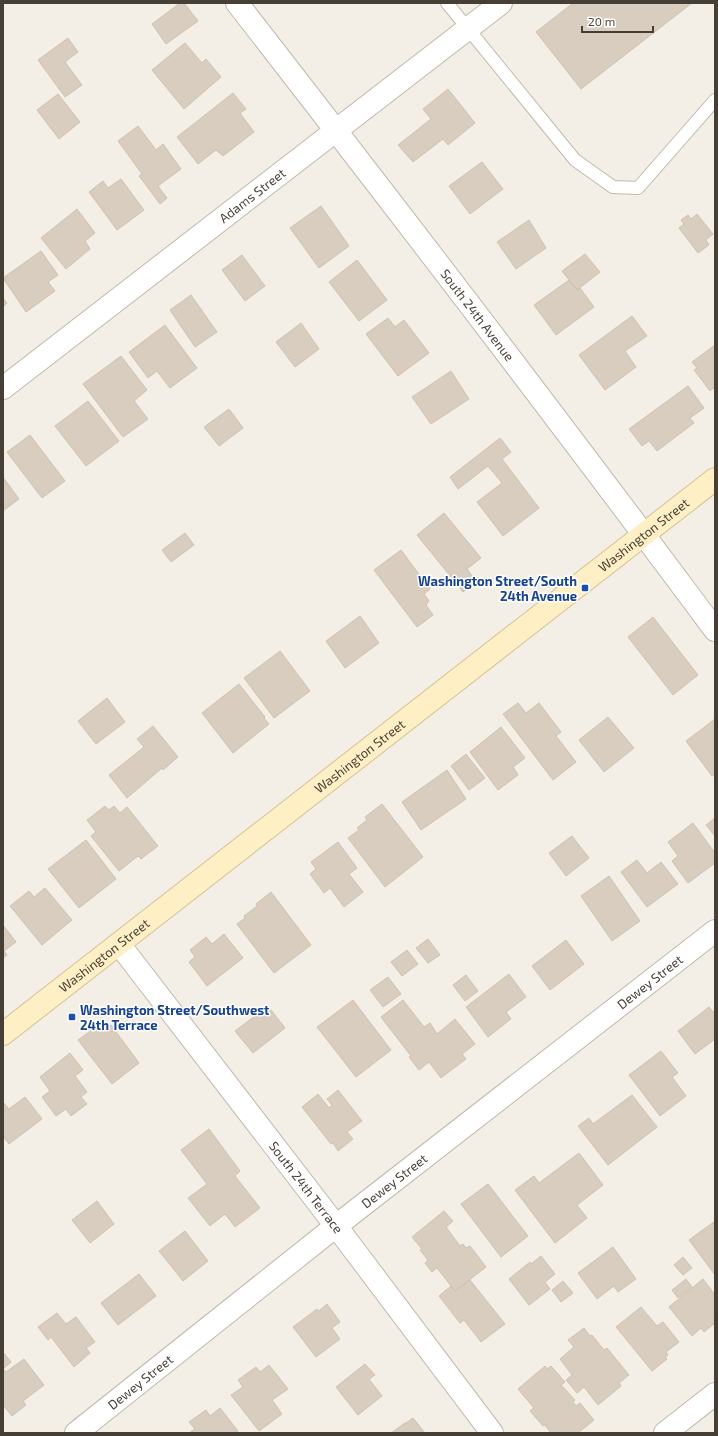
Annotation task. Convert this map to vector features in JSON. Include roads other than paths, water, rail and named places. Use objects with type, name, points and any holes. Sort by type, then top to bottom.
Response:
[{"type":"street","name":"South 24th Avenue","points":[[237,3],[644,534],[715,630]]},
{"type":"street","name":"Adams Street","points":[[3,388],[501,3]]},
{"type":"street","name":"Washington Street","points":[[3,1034],[715,479]]},
{"type":"street","name":"Dewey Street","points":[[76,1433],[336,1226],[715,931]]},
{"type":"street","name":"South 24th Terrace","points":[[119,944],[336,1226],[492,1433]]},
{"type":"street","points":[[665,1433],[715,1394]]},
{"type":"lane","points":[[447,3],[575,160],[614,187],[638,188],[715,100]]},
{"type":"place","name":"Washington Street/South 24th Avenue","points":[[585,588]]},
{"type":"place","name":"Washington Street/Southwest 24th Terrace","points":[[72,1017]]}]
